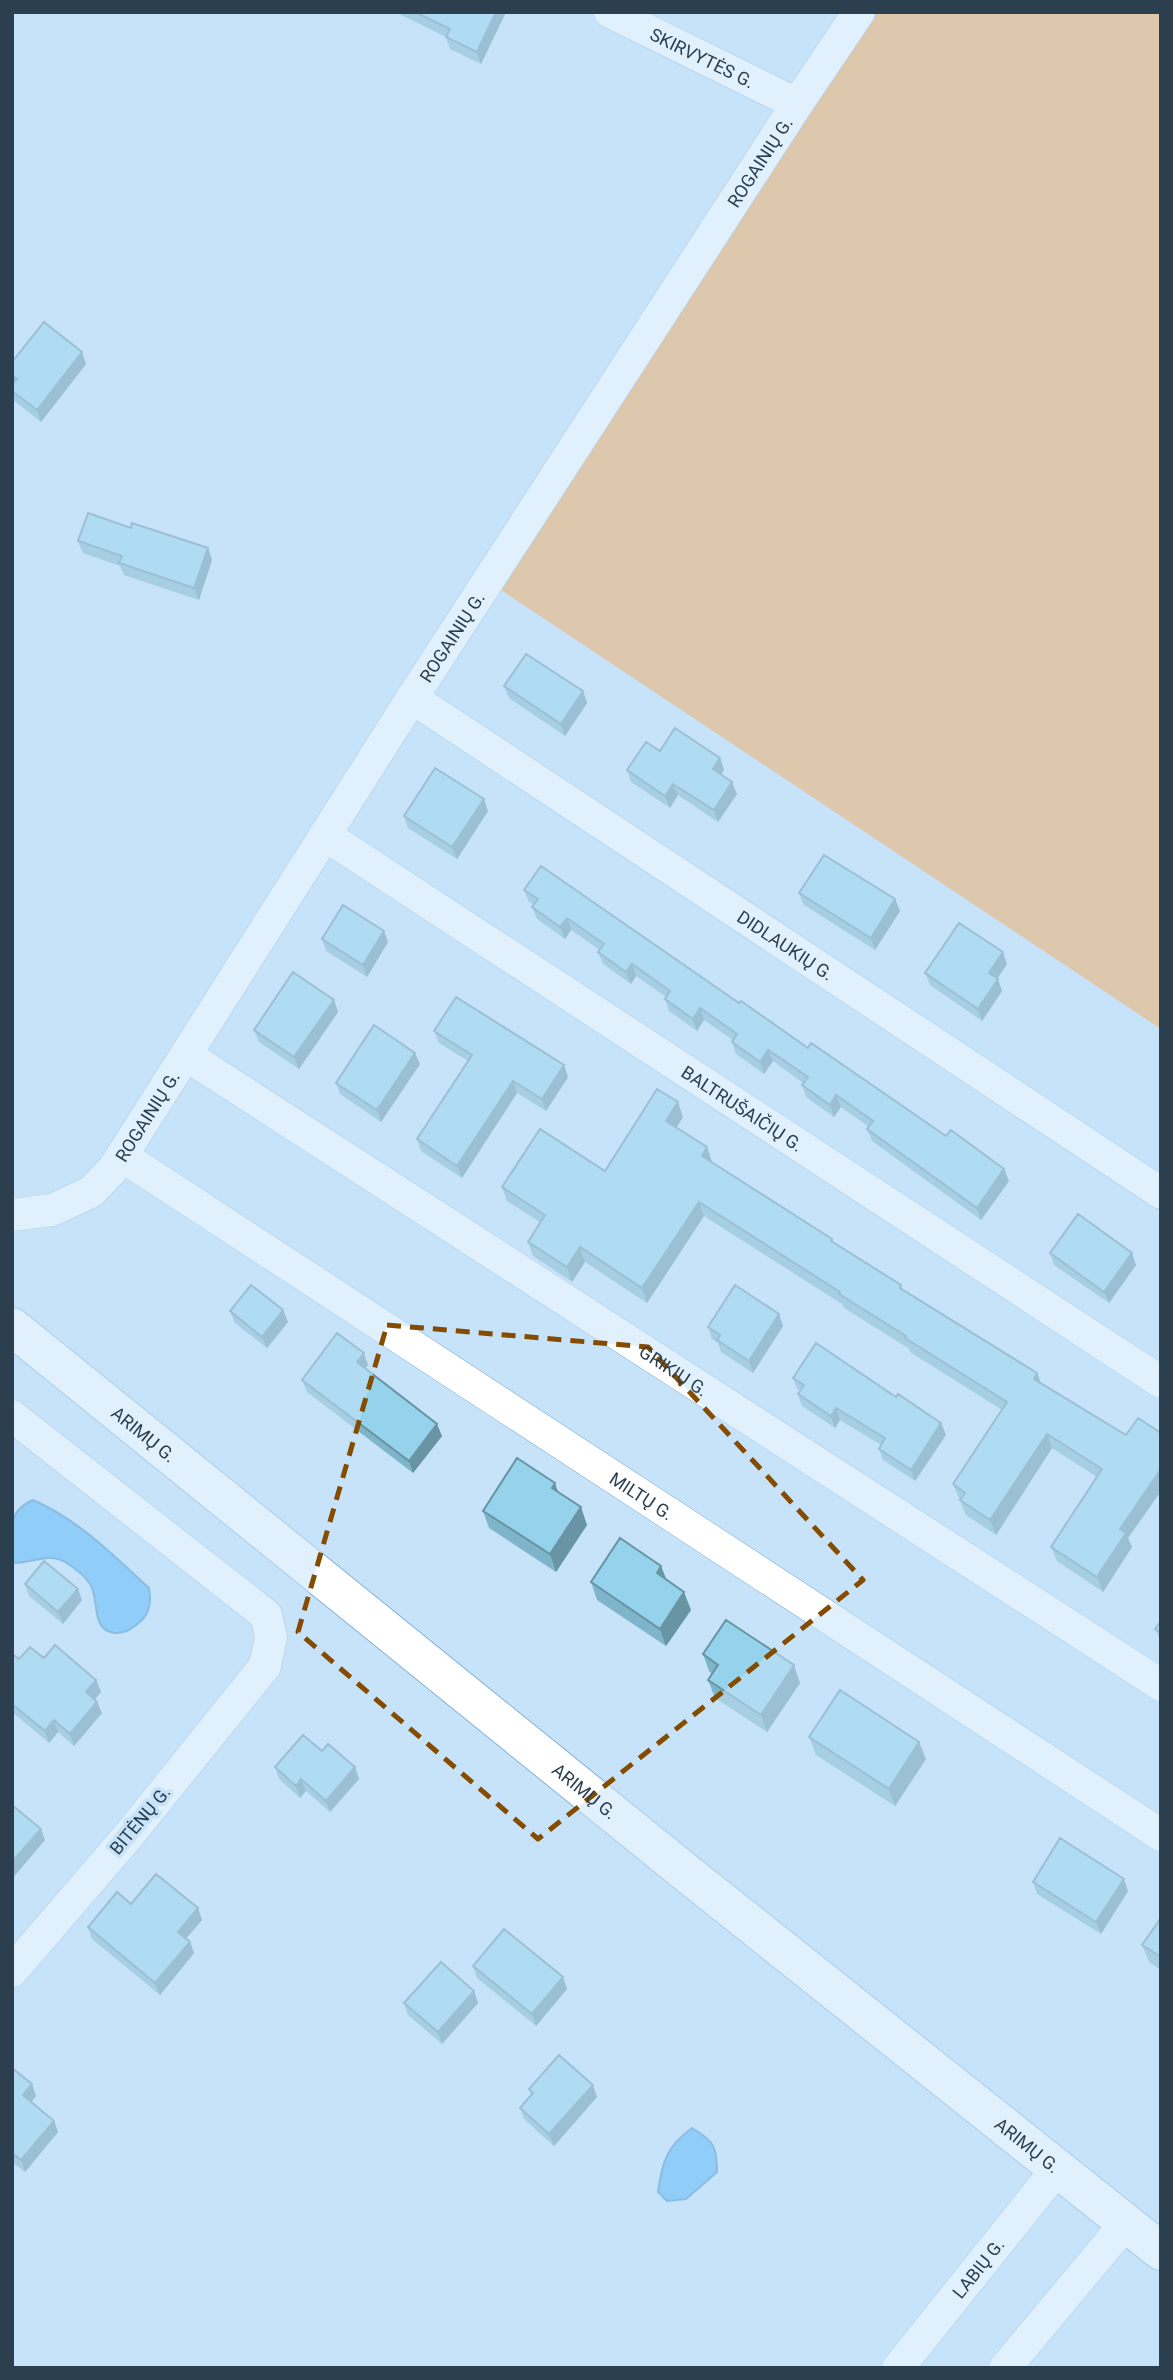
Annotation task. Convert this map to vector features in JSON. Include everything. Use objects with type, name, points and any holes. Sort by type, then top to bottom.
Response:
[{"type":"main road","name":"ARIMŲ G.","points":[[12,1327],[689,1875],[1161,2251]]},
{"type":"street","name":"SKIRVYTĖS G.","points":[[610,12],[797,104]]},
{"type":"street","name":"ROGAINIŲ G.","points":[[12,1215],[52,1210],[91,1192],[114,1168],[412,698],[859,12]]},
{"type":"street","name":"DIDLAUKIŲ G.","points":[[412,698],[1161,1193]]},
{"type":"street","name":"BALTRUŠAIČIŲ G.","points":[[325,835],[1161,1382]]},
{"type":"street","name":"GRIKIŲ G.","points":[[186,1055],[1161,1685]]},
{"type":"street","name":"MILTŲ G.","points":[[122,1156],[1161,1835]]},
{"type":"street","name":"BITĖNŲ G.","points":[[12,1416],[266,1615],[271,1637],[265,1666],[129,1835],[12,1971]]},
{"type":"street","name":"LABIŲ G.","points":[[898,2368],[1057,2169]]},
{"type":"street","points":[[1005,2368],[1126,2223]]},
{"type":"highlighted area","points":[[387,1325],[648,1347],[863,1580],[538,1839],[298,1632]]},
{"type":"shaded area","points":[[872,12],[1161,12],[1161,1029],[501,590]]},
{"type":"water","points":[[33,1500],[80,1528],[149,1588],[149,1608],[140,1622],[123,1632],[107,1631],[99,1621],[90,1584],[75,1569],[59,1559],[12,1563],[11,1535],[14,1518],[17,1511]]},
{"type":"water","points":[[692,2128],[713,2145],[717,2172],[686,2199],[667,2201],[658,2192],[664,2163],[671,2148]]},
{"type":"building","points":[[415,12],[496,12],[477,52],[446,37],[450,29]]},
{"type":"building","points":[[44,322],[82,352],[37,410],[12,391],[12,384],[17,379],[12,375],[12,362]]},
{"type":"building","points":[[88,513],[131,528],[132,523],[208,548],[194,588],[119,563],[122,556],[78,541]]},
{"type":"building","points":[[526,654],[583,691],[561,724],[504,686]]},
{"type":"building","points":[[675,728],[720,758],[713,769],[732,782],[714,810],[673,784],[665,796],[627,770],[646,742],[660,751]]},
{"type":"building","points":[[435,768],[484,799],[452,847],[404,816]]},
{"type":"building","points":[[824,855],[895,899],[871,938],[799,893]]},
{"type":"building","points":[[541,866],[739,1003],[741,1001],[808,1048],[811,1043],[946,1136],[951,1130],[1004,1169],[977,1208],[867,1129],[873,1121],[836,1095],[830,1105],[802,1085],[808,1077],[768,1050],[760,1062],[732,1042],[737,1034],[700,1008],[693,1019],[665,999],[670,991],[632,964],[626,972],[598,952],[604,944],[567,918],[560,927],[532,907],[538,899],[524,890]]},
{"type":"building","points":[[343,905],[384,931],[363,965],[322,939]]},
{"type":"building","points":[[959,923],[1003,952],[989,973],[998,979],[978,1009],[925,973]]},
{"type":"building","points":[[293,972],[334,1000],[294,1057],[254,1030]]},
{"type":"building","points":[[456,997],[564,1065],[542,1099],[513,1081],[457,1166],[417,1139],[472,1055],[434,1031]]},
{"type":"building","points":[[374,1025],[415,1053],[377,1110],[336,1083]]},
{"type":"building","points":[[657,1089],[678,1102],[666,1121],[707,1147],[702,1156],[901,1285],[900,1288],[1037,1373],[1034,1379],[1126,1435],[1138,1418],[1161,1433],[1161,1469],[1120,1529],[1126,1533],[1097,1577],[1051,1547],[1102,1469],[1047,1434],[990,1520],[960,1500],[965,1493],[953,1484],[1007,1402],[699,1202],[642,1288],[580,1247],[567,1267],[528,1242],[545,1215],[502,1187],[540,1129],[605,1171]]},
{"type":"building","points":[[1078,1214],[1132,1253],[1104,1292],[1050,1253]]},
{"type":"building","points":[[251,1285],[283,1310],[262,1337],[230,1311]]},
{"type":"building","points":[[735,1285],[779,1314],[749,1361],[717,1340],[720,1335],[708,1327]]},
{"type":"building","points":[[337,1333],[364,1353],[357,1362],[437,1424],[409,1461],[302,1380]]},
{"type":"building","points":[[816,1343],[896,1397],[898,1394],[941,1423],[911,1470],[879,1449],[885,1438],[836,1408],[831,1416],[798,1394],[804,1385],[793,1378]]},
{"type":"building","points":[[517,1458],[555,1483],[552,1488],[581,1507],[550,1554],[483,1511]]},
{"type":"building","points":[[620,1538],[661,1566],[657,1573],[684,1592],[660,1629],[591,1582]]},
{"type":"building","points":[[44,1561],[78,1589],[58,1612],[25,1584]]},
{"type":"building","points":[[726,1620],[794,1665],[761,1715],[708,1680],[718,1665],[703,1654]]},
{"type":"building","points":[[1161,1621],[1161,1633],[1155,1629]]},
{"type":"building","points":[[55,1645],[96,1680],[86,1692],[97,1702],[70,1734],[54,1720],[45,1731],[12,1704],[12,1654],[19,1659],[30,1647],[44,1658]]},
{"type":"building","points":[[840,1690],[919,1742],[889,1789],[809,1737]]},
{"type":"building","points":[[303,1735],[322,1751],[328,1744],[355,1767],[326,1801],[301,1779],[296,1786],[275,1767]]},
{"type":"building","points":[[12,1805],[41,1829],[12,1862]]},
{"type":"building","points":[[1060,1838],[1124,1879],[1096,1922],[1033,1882]]},
{"type":"building","points":[[156,1874],[198,1908],[178,1932],[190,1942],[155,1983],[88,1927],[117,1892],[131,1904]]},
{"type":"building","points":[[1161,1918],[1161,1957],[1142,1945]]},
{"type":"building","points":[[504,1929],[563,1977],[532,2014],[473,1966]]},
{"type":"building","points":[[441,1962],[474,1991],[438,2032],[404,2003]]},
{"type":"building","points":[[559,2055],[593,2085],[549,2134],[520,2108],[533,2093],[529,2089]]},
{"type":"building","points":[[12,2068],[32,2084],[23,2095],[54,2121],[21,2160],[12,2153]]}]
